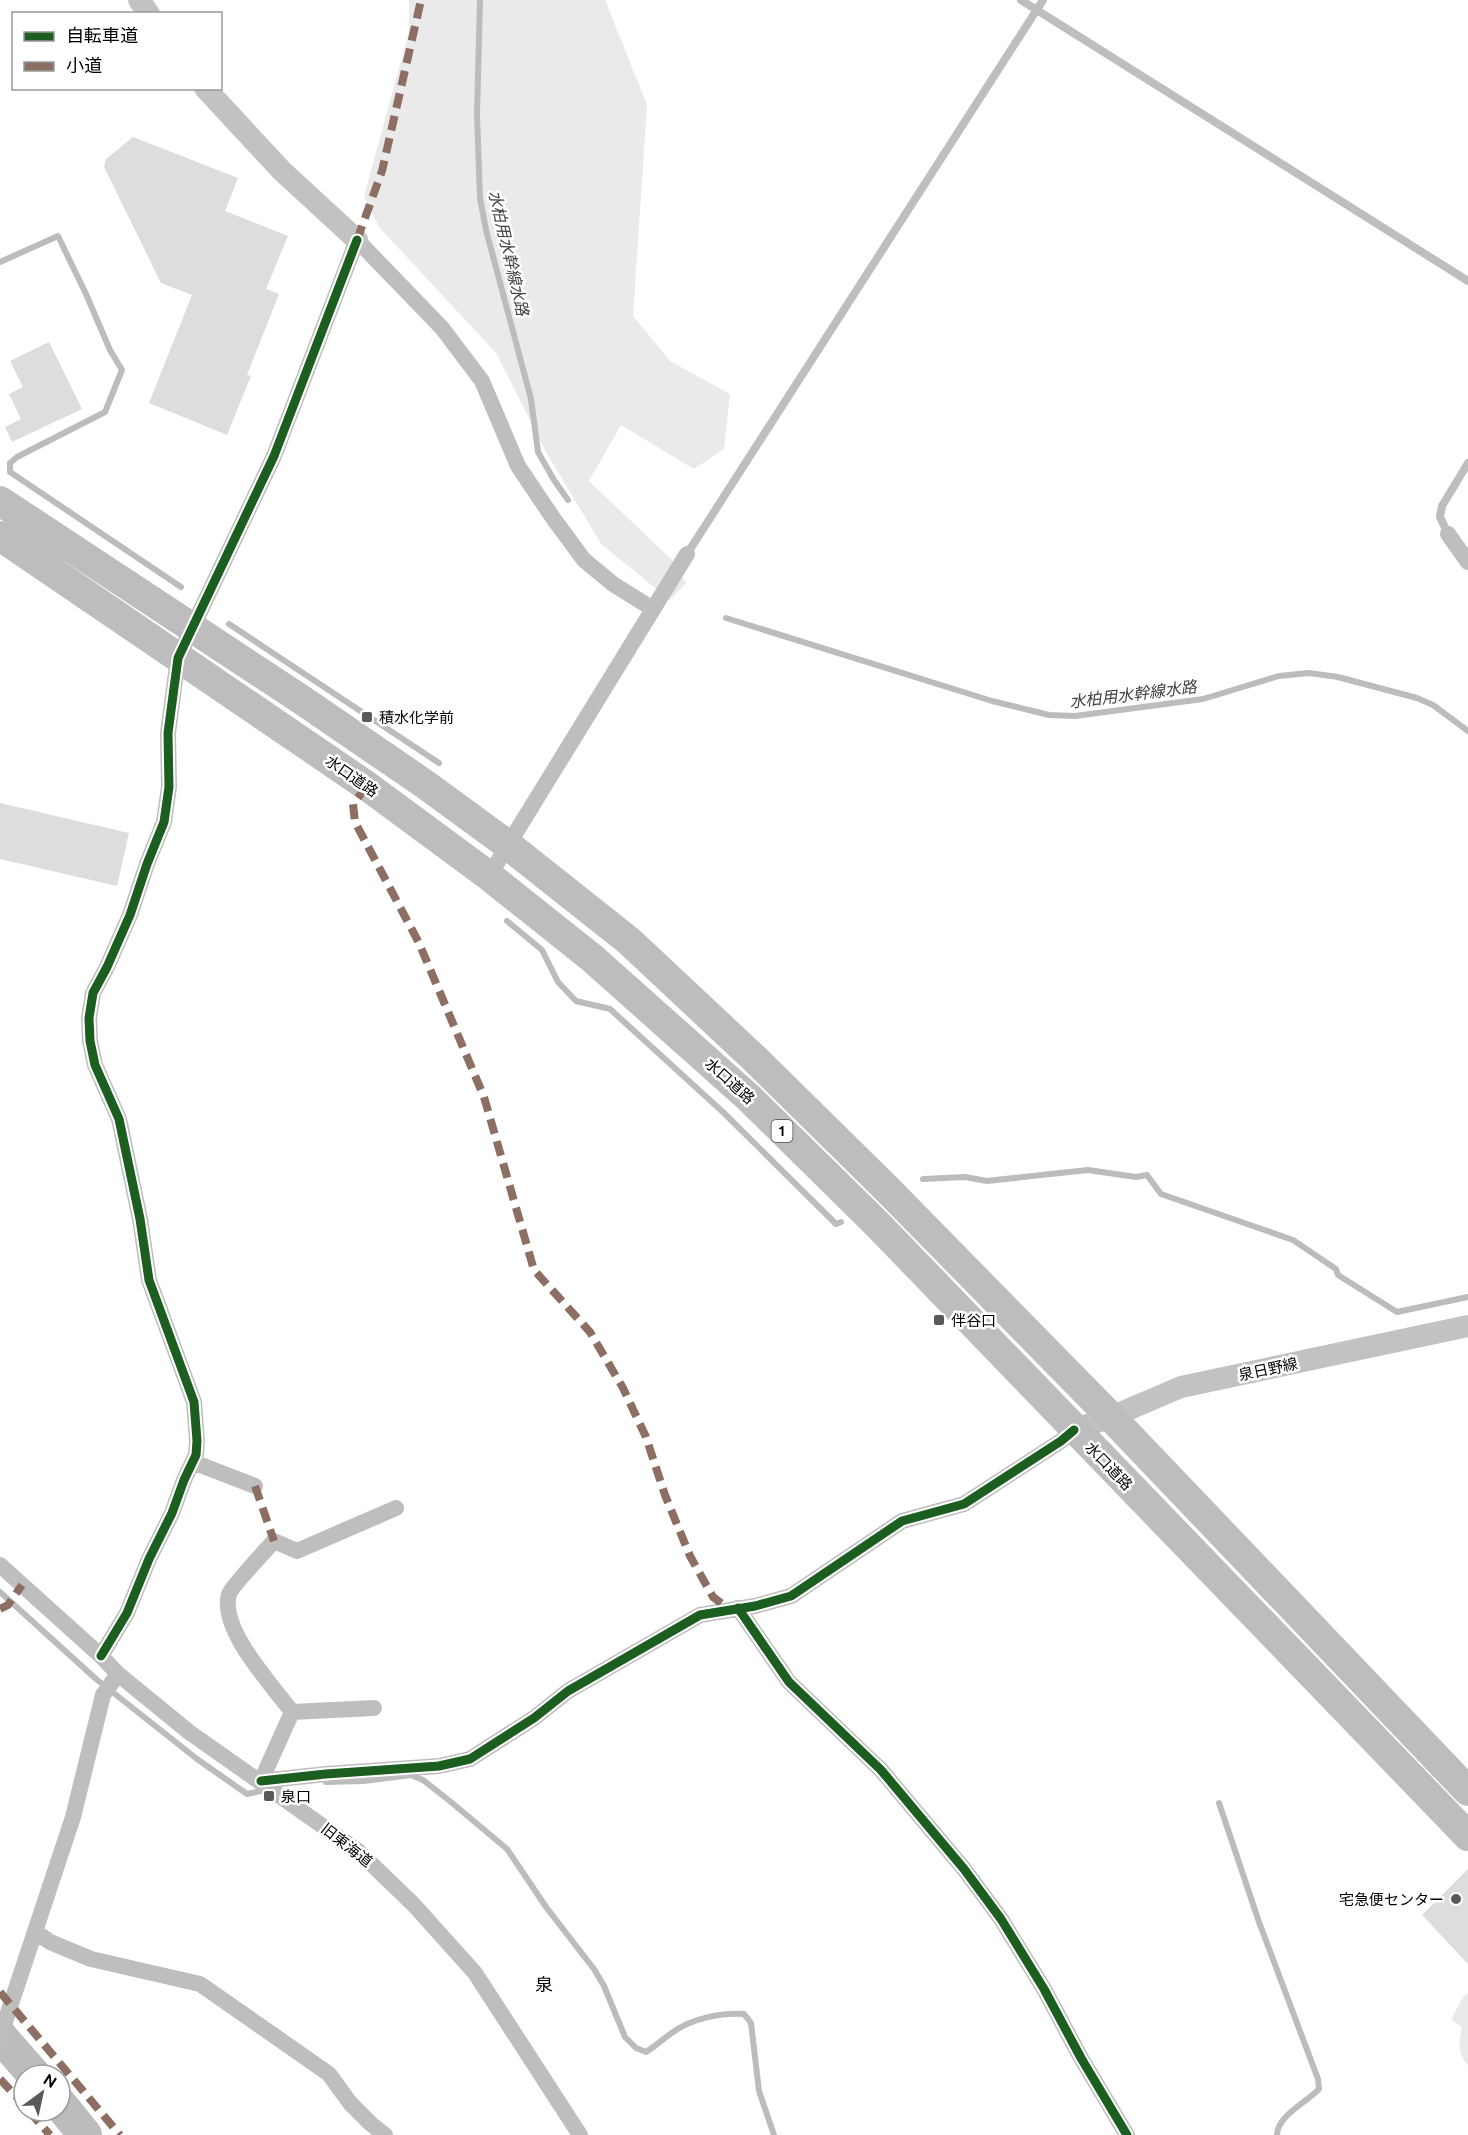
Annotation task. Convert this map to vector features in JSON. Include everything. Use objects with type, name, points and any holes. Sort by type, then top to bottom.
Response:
[{"type":"highway","name":"1","points":[[0,501],[312,706],[426,785],[508,845],[629,941],[756,1060],[887,1189],[1468,1791]]},
{"type":"highway","name":"水口道路","points":[[0,536],[367,786],[489,876],[592,958],[748,1097],[878,1225],[1468,1836]]},
{"type":"main road","points":[[208,90],[282,171],[357,240]]},
{"type":"main road","name":"泉日野線","points":[[1074,1430],[1110,1418],[1181,1388],[1468,1326]]},
{"type":"street","points":[[101,1656],[127,1613],[196,1455],[197,1441],[194,1402],[149,1280],[128,1157],[119,1119],[95,1065],[90,1041],[89,1018],[93,993],[130,915],[164,822],[169,787],[168,733],[178,658],[274,456],[357,240],[442,328],[482,381],[518,466],[585,560],[613,584],[654,609]]},
{"type":"street","points":[[1448,534],[1468,562]]},
{"type":"street","points":[[489,876],[687,554]]},
{"type":"street","points":[[261,1781],[440,1766],[470,1759],[534,1718],[568,1691],[700,1615],[755,1606],[791,1596],[902,1521],[964,1504],[1061,1441],[1074,1430]]},
{"type":"street","points":[[193,1462],[255,1486]]},
{"type":"street","points":[[292,1712],[242,1645],[228,1614],[230,1592],[274,1541],[297,1551],[396,1508]]},
{"type":"street","name":"旧東海道","points":[[0,1565],[101,1656],[111,1683],[189,1732],[358,1851],[414,1905],[475,1973],[580,2135]]},
{"type":"street","points":[[738,1608],[789,1682],[881,1770],[988,1902],[1044,1989],[1081,2058],[1127,2135]]},
{"type":"street","points":[[0,2037],[73,1817],[111,1683]]},
{"type":"street","points":[[292,1712],[374,1708]]},
{"type":"street","points":[[261,1781],[292,1712]]},
{"type":"street","points":[[36,1932],[50,1942],[91,1959],[200,1984],[329,2074],[350,2103],[385,2135]]},
{"type":"lane","points":[[1020,0],[1468,281]]},
{"type":"lane","points":[[687,554],[1043,0]]},
{"type":"lane","points":[[1448,534],[1440,517],[1442,506],[1468,463]]},
{"type":"shaded area","points":[[409,0],[605,0],[647,105],[633,316],[670,361],[730,394],[724,449],[694,469],[621,425],[589,481],[671,559],[686,583],[670,600],[601,544],[546,452],[496,353],[379,227],[364,196],[409,32]]},
{"type":"shaded area","points":[[1468,1993],[1468,2065],[1460,2052],[1462,2027],[1451,2020],[1463,1997]]},
{"type":"building","points":[[133,137],[238,178],[225,211],[288,236],[266,289],[279,294],[247,375],[251,376],[227,435],[149,403],[192,295],[161,283],[104,167],[106,159]]},
{"type":"building","points":[[49,342],[82,409],[12,442],[5,427],[21,419],[9,394],[23,387],[10,361]]},
{"type":"building","points":[[0,803],[129,833],[117,886],[0,859]]},
{"type":"building","points":[[1468,1869],[1468,1964],[1422,1915]]},
{"type":"waterway","name":"水柏用水幹線水路","points":[[480,0],[477,115],[480,198],[486,230],[531,399],[538,452],[568,500]]},
{"type":"waterway","points":[[0,262],[58,236],[110,350],[122,370],[105,412],[17,457],[10,463],[10,472],[181,587]]},
{"type":"waterway","name":"水柏用水幹線水路","points":[[726,618],[992,701],[1049,715],[1075,716],[1203,699],[1279,676],[1309,673],[1338,677],[1417,698],[1433,705],[1468,731]]},
{"type":"waterway","points":[[229,624],[439,763]]},
{"type":"waterway","points":[[507,921],[542,950],[558,982],[576,1001],[610,1009],[724,1113],[836,1224],[841,1222]]},
{"type":"waterway","points":[[923,1179],[965,1177],[987,1181],[1088,1170],[1136,1177],[1147,1175],[1161,1194],[1293,1240],[1336,1269],[1338,1275],[1397,1312],[1468,1297]]},
{"type":"waterway","points":[[0,1592],[96,1679],[197,1759],[247,1794],[266,1790]]},
{"type":"waterway","points":[[326,1782],[364,1781],[411,1775],[423,1780],[507,1849],[546,1907],[594,1969],[604,1986],[625,2037],[636,2048],[646,2052],[681,2027],[698,2020],[726,2014],[744,2014],[751,2023],[759,2091],[774,2135]]},
{"type":"waterway","points":[[1219,1803],[1259,1922],[1318,2079],[1319,2089],[1287,2116],[1278,2128],[1277,2135]]},
{"type":"waterway","points":[[0,2036],[24,2063]]},
{"type":"waterway","points":[[72,2119],[85,2135]]},
{"type":"marked path","points":[[357,240],[382,171],[421,0]]},
{"type":"marked path","points":[[367,786],[353,804],[355,822],[419,943],[484,1097],[534,1270],[590,1332],[623,1388],[646,1437],[665,1495],[690,1556],[713,1597],[729,1609]]},
{"type":"marked path","points":[[255,1486],[274,1541]]},
{"type":"marked path","points":[[0,1609],[8,1605],[22,1585]]},
{"type":"marked path","points":[[0,1992],[120,2135]]},
{"type":"marked path","points":[[0,2079],[12,2092]]},
{"type":"marked path","points":[[40,2123],[50,2135]]},
{"type":"cycle path","points":[[101,1656],[127,1613],[149,1559],[172,1513],[196,1455],[197,1441],[194,1402],[149,1280],[140,1219],[119,1119],[95,1065],[90,1041],[89,1018],[93,993],[130,915],[164,822],[169,787],[168,733],[178,658],[274,456],[357,240]]},
{"type":"cycle path","points":[[261,1781],[439,1766],[470,1759],[534,1718],[568,1691],[700,1615],[755,1606],[791,1596],[902,1521],[964,1504],[1061,1441],[1074,1430]]},
{"type":"cycle path","points":[[738,1608],[789,1682],[881,1770],[964,1869],[1001,1919],[1044,1989],[1081,2058],[1127,2135]]},
{"type":"place","name":"積水化学前","points":[[367,717]]},
{"type":"place","name":"伴谷口","points":[[939,1320]]},
{"type":"place","name":"泉口","points":[[269,1796]]},
{"type":"place","name":"宅急便センター","points":[[1456,1899]]},
{"type":"district","name":"泉","points":[[544,1984]]}]
